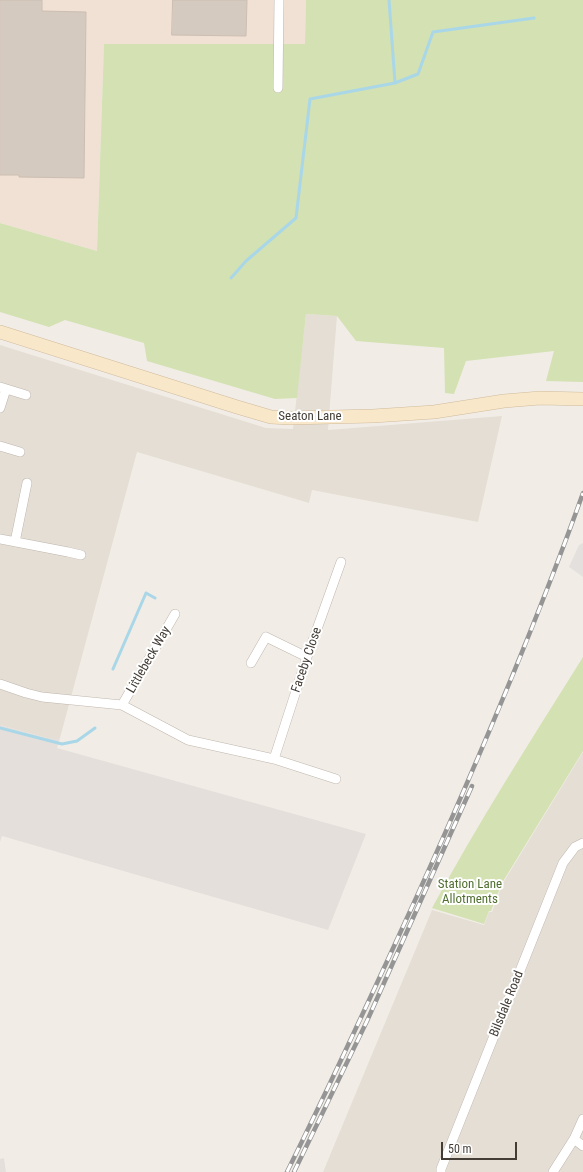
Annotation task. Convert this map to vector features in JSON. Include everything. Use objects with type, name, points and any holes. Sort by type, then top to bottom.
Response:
[{"type":"main road","name":"Seaton Lane","points":[[0,332],[271,417],[373,416],[434,412],[504,401],[540,398],[583,399]]},
{"type":"street","points":[[278,88],[279,0]]},
{"type":"street","points":[[0,408],[3,388],[26,395]]},
{"type":"street","points":[[0,446],[20,452]]},
{"type":"street","points":[[15,542],[27,483]]},
{"type":"street","points":[[0,539],[81,555]]},
{"type":"street","name":"Faceby Close","points":[[274,759],[341,562]]},
{"type":"street","name":"Littlebeck Way","points":[[122,705],[175,614]]},
{"type":"street","points":[[251,663],[266,637],[308,657]]},
{"type":"street","points":[[0,684],[42,697],[122,705],[188,740],[274,759],[336,779]]},
{"type":"street","name":"Bilsdale Road","points":[[441,1172],[563,863],[576,847],[583,843]]},
{"type":"street","points":[[554,1172],[574,1139],[583,1118]]},
{"type":"street","points":[[574,1139],[583,1146]]},
{"type":"shaded area","points":[[0,0],[306,0],[305,44],[104,45],[97,251],[0,223]]},
{"type":"shaded area","points":[[306,314],[337,316],[328,430],[502,416],[478,522],[312,490],[309,503],[137,452],[60,738],[47,738],[0,725],[0,345],[266,428],[293,429]]},
{"type":"shaded area","points":[[583,543],[583,577],[569,567],[579,545]]},
{"type":"shaded area","points":[[0,725],[47,738],[60,738],[57,748],[366,834],[328,930],[2,836],[0,842]]},
{"type":"shaded area","points":[[583,752],[583,1172],[323,1172],[432,910],[484,925],[489,912],[492,912],[503,883]]},
{"type":"shaded area","points":[[4,1158],[6,1172],[0,1172],[0,1159]]},
{"type":"green space","points":[[306,0],[583,0],[583,382],[546,381],[554,351],[466,361],[454,394],[445,393],[444,348],[356,341],[337,316],[306,314],[297,398],[275,399],[147,361],[144,343],[65,320],[49,327],[0,312],[0,223],[97,251],[104,44],[305,44]]},
{"type":"green space","name":"Station Lane Allotments","points":[[583,657],[583,751],[502,883],[484,924],[432,908],[486,813]]},
{"type":"building","points":[[0,0],[42,0],[42,11],[86,12],[84,178],[19,177],[19,175],[0,175]]},
{"type":"building","points":[[173,0],[247,0],[246,36],[172,35]]},
{"type":"waterway","points":[[389,0],[395,83],[418,74],[433,32],[534,18]]},
{"type":"waterway","points":[[231,278],[246,261],[296,218],[310,99],[395,83]]},
{"type":"waterway","points":[[113,669],[146,593],[155,598]]},
{"type":"waterway","points":[[0,728],[62,744],[77,741],[95,728]]},
{"type":"railway","points":[[287,1172],[369,1000],[461,796],[525,646],[583,493]]},
{"type":"railway","points":[[294,1172],[367,1021],[472,786]]}]
